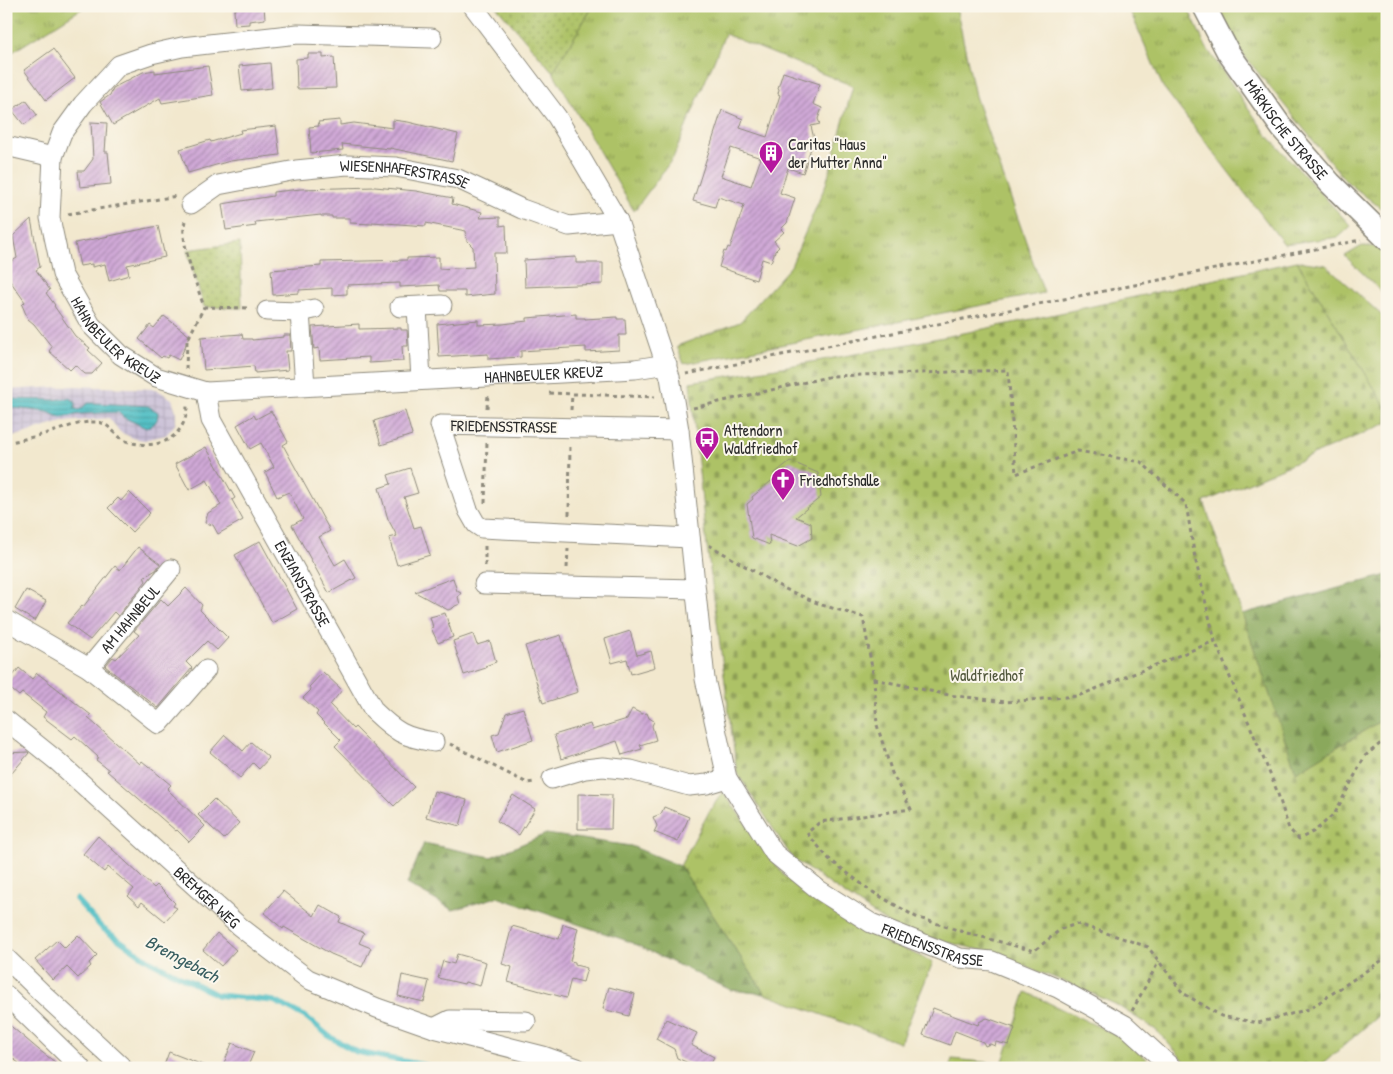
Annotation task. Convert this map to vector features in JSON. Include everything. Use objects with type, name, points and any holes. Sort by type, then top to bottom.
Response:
[{"type":"main road","name":"MÄRKISCHE STRASSE","points":[[1204,6],[1228,52],[1282,128],[1330,183],[1384,237]]},
{"type":"street","name":"FRIEDENSSTRASSE","points":[[473,6],[558,117],[618,221],[669,370],[678,430],[705,679],[728,778],[774,853],[819,890],[871,923],[960,958],[992,961],[1058,988],[1124,1025],[1172,1068]]},
{"type":"street","name":"HAHNBEULER KREUZ","points":[[432,38],[298,34],[182,47],[151,54],[119,65],[82,104],[62,133],[53,157],[50,218],[62,274],[91,325],[121,355],[156,377],[186,378],[206,392],[421,380],[485,385],[635,369],[669,370]]},
{"type":"street","points":[[6,146],[53,157]]},
{"type":"street","name":"WIESENHAFERSTRASSE","points":[[191,204],[218,185],[296,170],[347,165],[396,167],[458,178],[522,209],[569,226],[618,221]]},
{"type":"street","points":[[421,380],[408,307],[442,305]]},
{"type":"street","points":[[267,311],[307,311],[305,386]]},
{"type":"street","name":"ENZIANSTRASSE","points":[[206,392],[211,420],[374,711],[392,729],[413,739],[440,742]]},
{"type":"street","name":"FRIEDENSSTRASSE","points":[[485,529],[476,524],[468,510],[440,425],[678,430]]},
{"type":"street","points":[[485,529],[690,538]]},
{"type":"street","name":"AM HAHNBEUL","points":[[89,668],[171,569]]},
{"type":"street","points":[[484,584],[695,589]]},
{"type":"street","name":"AM HAHNBEUL","points":[[6,620],[89,668],[160,724],[206,670]]},
{"type":"street","name":"BREMGER WEG","points":[[6,720],[57,761],[239,926],[308,979],[378,1008],[434,1028],[544,1056],[577,1068]]},
{"type":"street","points":[[552,779],[585,769],[603,767],[632,770],[689,786],[707,784],[728,778]]},
{"type":"street","points":[[6,958],[123,1068]]},
{"type":"street","points":[[6,995],[82,1068]]},
{"type":"street","points":[[434,1028],[450,1020],[526,1021]]},
{"type":"path","points":[[6,443],[75,425],[95,422],[105,424],[127,442],[153,445],[173,438],[187,416],[187,341],[204,307],[187,250],[183,228],[191,204],[176,195],[50,218]]},
{"type":"path","points":[[669,370],[1384,237]]},
{"type":"path","points":[[204,307],[267,311]]},
{"type":"path","points":[[544,393],[674,403],[694,408],[832,376],[1008,370],[1016,474],[1078,451],[1132,460],[1141,462],[1186,504],[1195,558],[1216,641],[1277,791],[1289,829],[1299,838],[1315,832],[1335,813],[1364,756],[1387,738]]},
{"type":"path","points":[[485,385],[497,394]]},
{"type":"path","points":[[484,584],[487,425],[485,385]]},
{"type":"path","points":[[567,586],[572,394]]},
{"type":"path","points":[[690,538],[713,546],[783,588],[822,605],[863,617],[874,679],[877,725],[892,773],[912,808],[820,822],[807,833],[829,859],[871,890],[916,917],[966,933],[1034,951],[1061,929],[1076,924],[1148,947],[1183,993],[1221,1016],[1258,1023],[1309,1009],[1387,957]]},
{"type":"path","points":[[874,679],[949,695],[1006,702],[1078,696],[1216,641]]},
{"type":"path","points":[[440,742],[527,784],[552,779]]},
{"type":"path","points":[[1124,1025],[1159,961]]},
{"type":"shaded area","points":[[74,386],[156,389],[172,399],[176,411],[176,423],[166,435],[144,440],[133,438],[120,432],[109,418],[62,422],[6,439],[6,390]]},
{"type":"green space","points":[[6,6],[86,6],[6,56]]},
{"type":"green space","points":[[496,6],[593,6],[553,72]]},
{"type":"green space","points":[[593,6],[806,6],[822,12],[823,6],[956,6],[975,96],[1044,293],[684,364],[677,346],[740,322],[791,266],[826,184],[853,86],[725,34],[673,158],[634,211],[553,72]]},
{"type":"green space","points":[[1128,6],[1187,6],[1206,47],[1267,135],[1351,226],[1339,237],[1284,244],[1163,87]]},
{"type":"green space","points":[[1217,6],[1387,6],[1387,213],[1346,181],[1239,49]]},
{"type":"green space","points":[[240,243],[242,308],[204,307],[187,250]]},
{"type":"green space","points":[[1362,246],[1381,247],[1387,252],[1387,297],[1345,256]]},
{"type":"green space","points":[[1297,261],[1326,265],[1387,320],[1387,409]]},
{"type":"green space","name":"Waldfriedhof","points":[[1297,261],[1387,409],[1387,423],[1204,502],[1296,772],[1387,717],[1387,1008],[1318,1068],[1191,1068],[1156,1030],[1115,1004],[1068,983],[985,951],[899,931],[793,859],[737,773],[705,531],[690,382],[919,342]]},
{"type":"green space","points":[[1387,575],[1387,717],[1296,772],[1242,614]]},
{"type":"green space","points":[[723,792],[784,876],[851,926],[933,962],[900,1043],[765,994],[680,866],[710,810]]},
{"type":"green space","points":[[546,834],[631,846],[680,866],[765,994],[731,990],[628,941],[497,897],[453,910],[407,884],[424,843],[491,857]]},
{"type":"green space","points":[[1026,992],[1122,1038],[1157,1068],[949,1068],[952,1059],[1002,1064]]},
{"type":"water","points":[[69,398],[75,401],[74,408],[79,410],[88,403],[148,406],[158,412],[157,420],[146,428],[123,417],[118,412],[80,414],[61,418],[48,412],[6,407],[6,399],[53,400]]},
{"type":"building","points":[[235,6],[264,6],[265,19],[249,21],[249,24],[235,25]]},
{"type":"building","points":[[53,49],[75,78],[46,100],[24,70]]},
{"type":"building","points":[[308,54],[323,54],[323,58],[334,57],[336,88],[297,89],[296,59],[308,58]]},
{"type":"building","points":[[270,63],[272,88],[242,91],[239,66]]},
{"type":"building","points":[[208,66],[213,95],[162,103],[160,98],[113,125],[100,102],[110,95],[113,88],[143,72],[155,70],[155,73]]},
{"type":"building","name":"Caritas \"Haus der Mutter Anna\"","points":[[783,72],[820,84],[813,104],[822,108],[818,119],[820,124],[811,126],[814,139],[810,140],[811,148],[803,173],[788,168],[780,193],[795,198],[787,223],[781,229],[784,232],[774,241],[779,247],[775,251],[771,262],[762,259],[756,280],[719,267],[724,251],[726,252],[728,247],[730,248],[744,205],[718,197],[715,207],[693,201],[722,110],[743,119],[740,128],[767,137],[780,95],[778,94]],"holes":[[[731,148],[761,158],[751,186],[721,176]]]},
{"type":"building","points":[[26,100],[37,115],[24,125],[12,110]]},
{"type":"building","points":[[340,120],[340,125],[354,123],[393,128],[393,120],[458,134],[452,161],[390,148],[342,144],[343,150],[311,153],[309,127],[319,126],[318,122]]},
{"type":"building","points":[[91,122],[107,123],[105,152],[108,152],[111,184],[80,187],[78,171],[84,171],[93,159]]},
{"type":"building","points":[[276,126],[280,155],[230,161],[188,173],[180,149],[241,133],[240,130]]},
{"type":"building","points":[[375,187],[416,191],[453,198],[452,204],[482,212],[480,218],[500,217],[500,226],[506,225],[507,253],[494,253],[495,294],[465,297],[465,291],[440,291],[439,285],[400,287],[400,283],[347,285],[347,294],[332,295],[332,288],[299,290],[299,293],[273,295],[271,270],[321,266],[321,262],[407,260],[407,258],[439,257],[439,269],[474,267],[473,247],[467,241],[466,231],[426,223],[426,226],[372,222],[372,224],[350,223],[350,218],[332,218],[332,216],[321,215],[255,222],[256,226],[226,230],[222,204],[273,196],[273,192],[301,189]]},
{"type":"building","points":[[31,219],[40,267],[36,270],[50,290],[46,293],[75,336],[90,348],[88,350],[102,363],[92,374],[85,374],[75,365],[70,370],[49,351],[52,347],[28,319],[22,305],[25,302],[6,275],[6,265],[17,258],[13,236]]},
{"type":"building","points":[[158,226],[165,257],[127,265],[129,275],[109,281],[105,264],[92,267],[92,264],[80,266],[75,243]]},
{"type":"building","points":[[576,257],[576,263],[603,263],[603,284],[525,287],[524,260]]},
{"type":"building","points":[[576,314],[576,318],[585,319],[617,317],[617,319],[625,319],[626,335],[619,335],[619,350],[586,352],[586,347],[521,351],[521,357],[488,359],[488,354],[439,357],[437,324],[478,320],[478,325],[503,324],[527,321],[527,318]]},
{"type":"building","points":[[164,316],[190,336],[179,360],[169,355],[167,358],[163,356],[161,358],[139,339],[150,325],[154,328]]},
{"type":"building","points":[[359,324],[359,329],[401,328],[401,330],[407,330],[408,346],[402,346],[403,361],[369,363],[369,357],[320,360],[319,348],[314,349],[312,327]]},
{"type":"building","points":[[242,334],[243,339],[252,340],[290,335],[291,351],[286,351],[288,370],[255,373],[254,366],[204,370],[201,337]]},
{"type":"building","points":[[271,411],[288,442],[283,445],[330,531],[319,537],[335,565],[345,559],[356,578],[329,593],[292,525],[303,519],[289,492],[277,497],[265,472],[274,467],[261,443],[250,449],[237,425],[254,415],[256,419]]},
{"type":"building","points":[[405,411],[412,435],[381,445],[374,421]]},
{"type":"building","points":[[206,447],[235,498],[232,500],[243,520],[218,534],[213,525],[205,523],[208,513],[221,505],[207,480],[189,490],[175,464]]},
{"type":"building","name":"Friedhofshalle","points":[[790,461],[818,473],[821,497],[796,517],[811,523],[812,538],[798,546],[769,535],[770,545],[752,538],[747,504],[753,499],[752,497],[776,477],[774,474]]},
{"type":"building","points":[[410,468],[418,493],[404,497],[414,528],[421,526],[430,555],[397,565],[389,538],[397,536],[388,519],[379,488],[391,484],[388,475]]},
{"type":"building","points":[[129,492],[150,513],[132,532],[108,508],[118,498],[121,501]]},
{"type":"building","points":[[260,541],[297,609],[272,623],[235,555]]},
{"type":"building","points":[[138,547],[160,564],[156,570],[144,577],[146,581],[118,616],[114,612],[90,640],[67,623],[83,607],[115,566],[120,570]]},
{"type":"building","points":[[453,578],[457,591],[461,593],[458,597],[460,604],[448,610],[415,592]]},
{"type":"building","points":[[186,588],[202,605],[200,610],[228,638],[217,650],[207,641],[186,662],[192,668],[158,708],[105,666],[113,657],[116,659],[139,635],[134,631],[161,599],[168,606]]},
{"type":"building","points":[[26,590],[46,601],[35,621],[15,609]]},
{"type":"building","points":[[445,613],[453,637],[438,643],[431,628],[433,627],[430,617]]},
{"type":"building","points":[[630,631],[637,655],[651,651],[655,667],[631,674],[627,659],[612,663],[605,639]]},
{"type":"building","points":[[473,634],[477,645],[490,641],[496,662],[485,666],[486,668],[464,675],[453,641]]},
{"type":"building","points":[[561,635],[578,692],[543,703],[525,646]]},
{"type":"building","points":[[19,668],[32,679],[37,673],[91,715],[88,718],[140,764],[142,761],[171,785],[167,789],[205,826],[189,842],[176,831],[107,771],[109,770],[96,760],[98,757],[75,736],[72,739],[43,717],[46,712],[22,693],[19,696],[6,685]]},
{"type":"building","points":[[323,672],[342,690],[330,705],[353,729],[355,727],[414,787],[394,806],[335,746],[341,740],[316,715],[318,712],[303,698],[311,690],[309,687]]},
{"type":"building","points":[[523,708],[533,740],[497,752],[492,735],[499,733],[506,713]]},
{"type":"building","points":[[632,709],[642,714],[647,713],[649,718],[654,721],[652,726],[656,740],[640,745],[642,749],[622,755],[617,741],[561,759],[554,735],[590,724],[592,730],[627,719]]},
{"type":"building","points":[[225,735],[243,751],[251,742],[269,758],[259,769],[253,763],[240,778],[210,752]]},
{"type":"building","points":[[6,753],[29,753],[6,780]]},
{"type":"building","points":[[434,791],[467,800],[460,826],[426,817]]},
{"type":"building","points":[[578,794],[612,795],[611,829],[578,829]]},
{"type":"building","points":[[513,795],[535,809],[519,835],[497,821]]},
{"type":"building","points":[[214,799],[239,823],[224,839],[198,815]]},
{"type":"building","points":[[664,807],[689,817],[678,842],[654,832],[657,826],[653,817],[661,814]]},
{"type":"building","points":[[98,836],[154,888],[157,885],[175,903],[173,906],[177,908],[165,921],[142,902],[139,906],[128,896],[134,889],[108,867],[104,872],[83,854]]},
{"type":"building","points":[[283,891],[314,916],[320,905],[341,917],[339,922],[364,933],[359,943],[371,948],[362,967],[331,954],[284,927],[283,929],[264,913]]},
{"type":"building","points":[[563,924],[578,928],[570,961],[575,962],[575,965],[587,968],[583,982],[571,979],[566,998],[508,982],[512,967],[502,964],[512,926],[559,939]]},
{"type":"building","points":[[217,933],[236,950],[221,966],[203,950]]},
{"type":"building","points":[[78,935],[97,955],[89,963],[91,966],[78,978],[67,967],[53,980],[35,960],[57,940],[65,948]]},
{"type":"building","points":[[457,954],[486,962],[480,986],[438,978],[443,961],[454,964]]},
{"type":"building","points":[[402,975],[429,981],[424,1002],[398,996]]},
{"type":"building","points":[[609,987],[635,994],[629,1016],[603,1009]]},
{"type":"building","points":[[933,1008],[978,1025],[979,1022],[987,1018],[1015,1028],[1009,1045],[996,1042],[995,1046],[990,1044],[985,1046],[983,1042],[955,1031],[950,1045],[923,1035]]},
{"type":"building","points":[[666,1019],[697,1033],[691,1045],[714,1057],[708,1068],[700,1068],[677,1058],[674,1049],[656,1039]]},
{"type":"building","points":[[6,1022],[63,1068],[25,1068],[6,1053]]},
{"type":"building","points":[[232,1043],[254,1052],[247,1068],[222,1068]]},
{"type":"building","points":[[169,1052],[208,1067],[163,1068]]},
{"type":"waterway","name":"Bremgebach","points":[[76,899],[102,928],[150,961],[217,995],[274,1001],[306,1017],[330,1037],[357,1052],[428,1066]]},
{"type":"place","name":"Caritas \"Haus der Mutter Anna\"","points":[[771,174]]},
{"type":"place","name":"Attendorn Waldfriedhof","points":[[707,460]]},
{"type":"place","name":"Friedhofshalle","points":[[783,501]]}]
